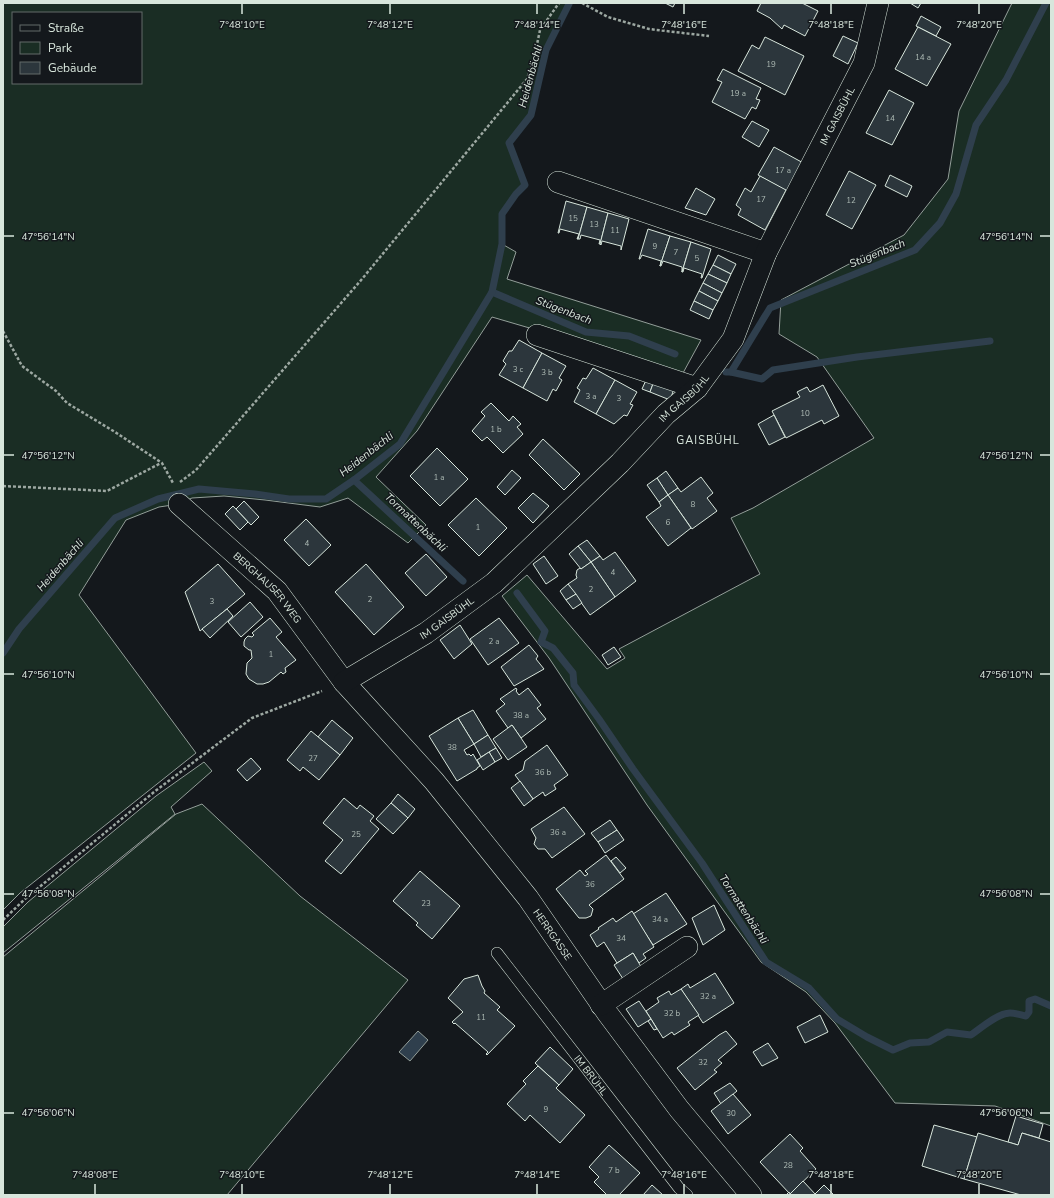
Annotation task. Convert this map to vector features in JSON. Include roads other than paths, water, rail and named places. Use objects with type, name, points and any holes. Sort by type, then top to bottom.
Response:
[{"type":"street","name":"IM GAISBÜHL","points":[[344,682],[426,633],[494,583],[620,463],[666,414],[697,388],[733,339],[766,253],[864,63],[878,3]]},
{"type":"street","points":[[558,182],[766,253]]},
{"type":"street","points":[[537,335],[697,388]]},
{"type":"street","name":"BERGHAUSER WEG","points":[[177,495],[277,591],[344,682]]},
{"type":"street","name":"HERRGASSE","points":[[344,682],[434,781],[528,898],[601,1005],[679,1109],[751,1195]]},
{"type":"street","points":[[601,1005],[687,947]]},
{"type":"lane","name":"IM BRÜHL","points":[[497,953],[679,1188],[687,1195]]},
{"type":"water","points":[[418,1031],[428,1040],[410,1061],[399,1052]]},
{"type":"waterway","name":"Stügenbach","points":[[726,372],[731,372],[770,308],[915,250],[940,223],[956,194],[976,125],[1006,80],[1046,3]]},
{"type":"waterway","name":"Heidenbächli","points":[[3,653],[19,629],[115,518],[158,499],[199,489],[255,494],[289,499],[326,499],[354,480],[400,444],[492,292],[502,244],[502,214],[516,194],[525,185],[509,143],[531,115],[546,50],[569,4]]},
{"type":"waterway","name":"Stügenbach","points":[[492,292],[586,332],[629,336],[675,354]]},
{"type":"waterway","points":[[731,372],[762,379],[773,370],[857,357],[990,341]]},
{"type":"waterway","name":"Tormattenbächli","points":[[354,480],[463,581]]},
{"type":"waterway","name":"Tormattenbächli","points":[[517,593],[545,631],[541,642],[553,648],[573,673],[574,685],[702,863],[766,962],[809,988],[837,1019],[867,1037],[893,1050],[910,1043],[929,1042],[947,1032],[971,1035],[1000,1015],[1012,1013],[1026,1016],[1029,1012],[1029,1001],[1035,999],[1051,1006]]},
{"type":"district","name":"GAISBÜHL","points":[[708,440]]}]
